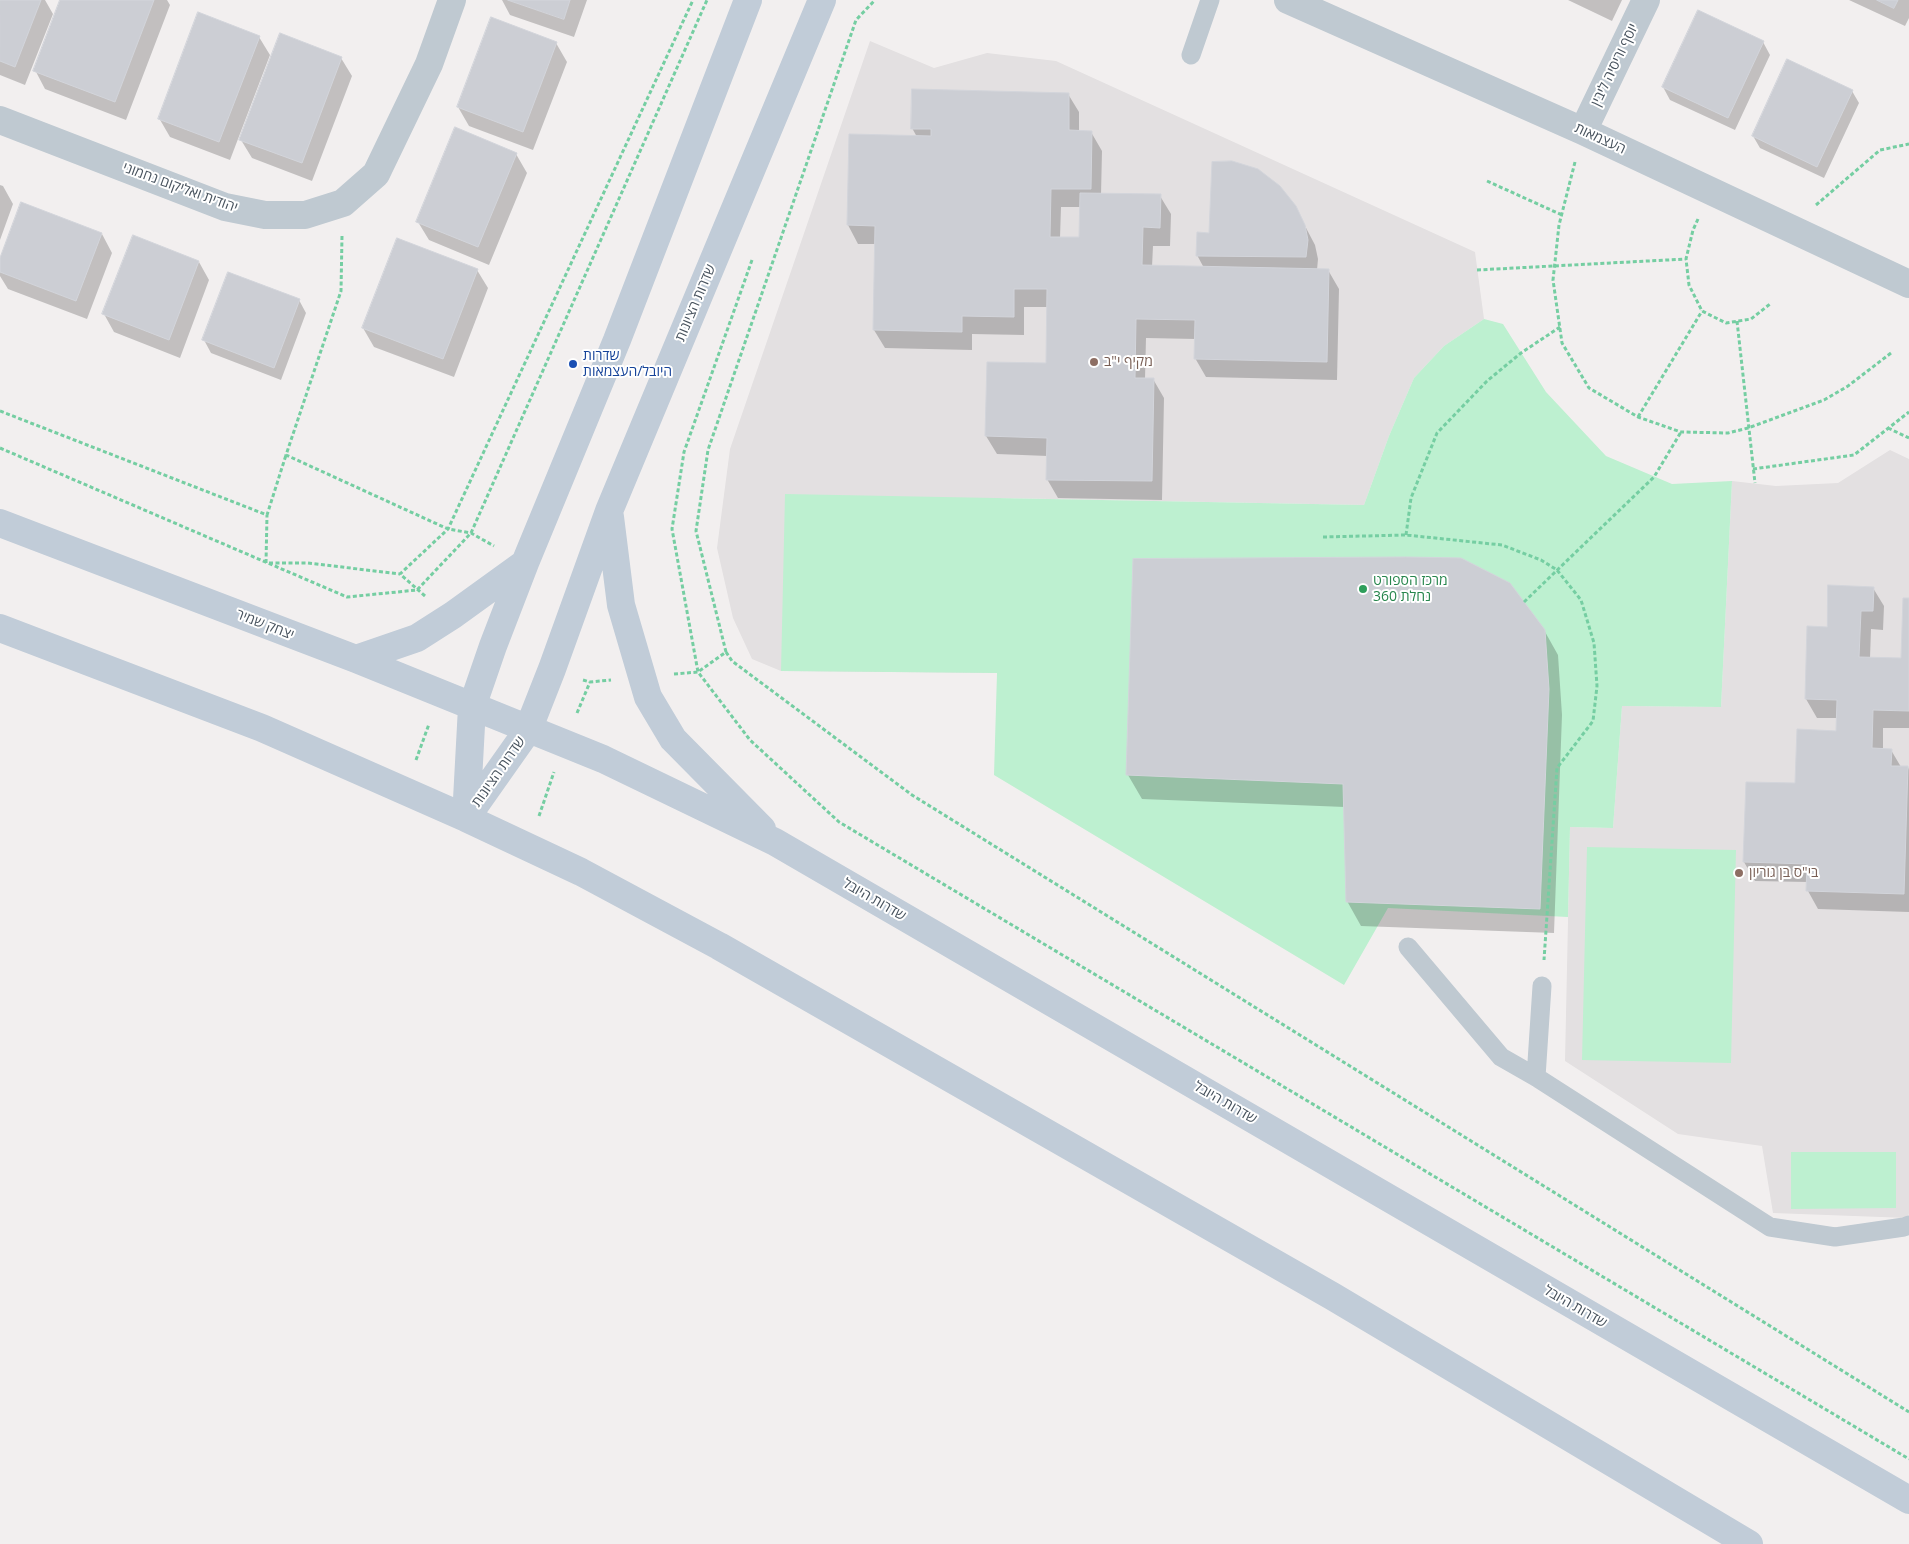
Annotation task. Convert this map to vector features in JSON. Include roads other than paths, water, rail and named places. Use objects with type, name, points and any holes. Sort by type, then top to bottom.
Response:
[{"type":"street","name":"יהודית ואליקום נחמוני","points":[[0,120],[225,207],[265,215],[306,215],[343,203],[376,174],[429,64],[452,0]]},
{"type":"street","name":"שדרות הציונות","points":[[466,818],[472,707],[493,646],[525,563],[617,340],[748,0]]},
{"type":"street","name":"שדרות הציונות","points":[[466,818],[528,730],[609,511],[822,0]]},
{"type":"street","name":"העצמאות","points":[[1288,0],[1583,131],[1909,284]]},
{"type":"street","name":"יוסף וריסיה ליבין","points":[[1583,131],[1646,0]]},
{"type":"street","points":[[609,511],[621,605],[648,697],[673,739],[775,842]]},
{"type":"street","name":"יצחק שמיר","points":[[0,523],[356,659],[528,730]]},
{"type":"street","points":[[356,659],[417,638],[453,615],[525,563]]},
{"type":"street","points":[[0,628],[262,728],[466,818],[580,872],[727,951],[1332,1296],[1749,1544]]},
{"type":"street","name":"שדרות היובל","points":[[528,730],[603,759],[775,842],[1909,1500]]},
{"type":"lane","points":[[1191,56],[1210,0]]},
{"type":"lane","points":[[1408,947],[1501,1057],[1536,1077],[1770,1227],[1834,1237],[1909,1225]]},
{"type":"lane","points":[[1536,1077],[1542,986]]},
{"type":"place","name":"מקיף י\"ב","points":[[1094,362]]},
{"type":"place","name":"שדרות היובל/העצמאות","points":[[573,364]]},
{"type":"place","name":"מרכז הספורט 360 נחלת","points":[[1363,589]]},
{"type":"place","name":"בי\"ס בן גוריון","points":[[1739,873]]}]
